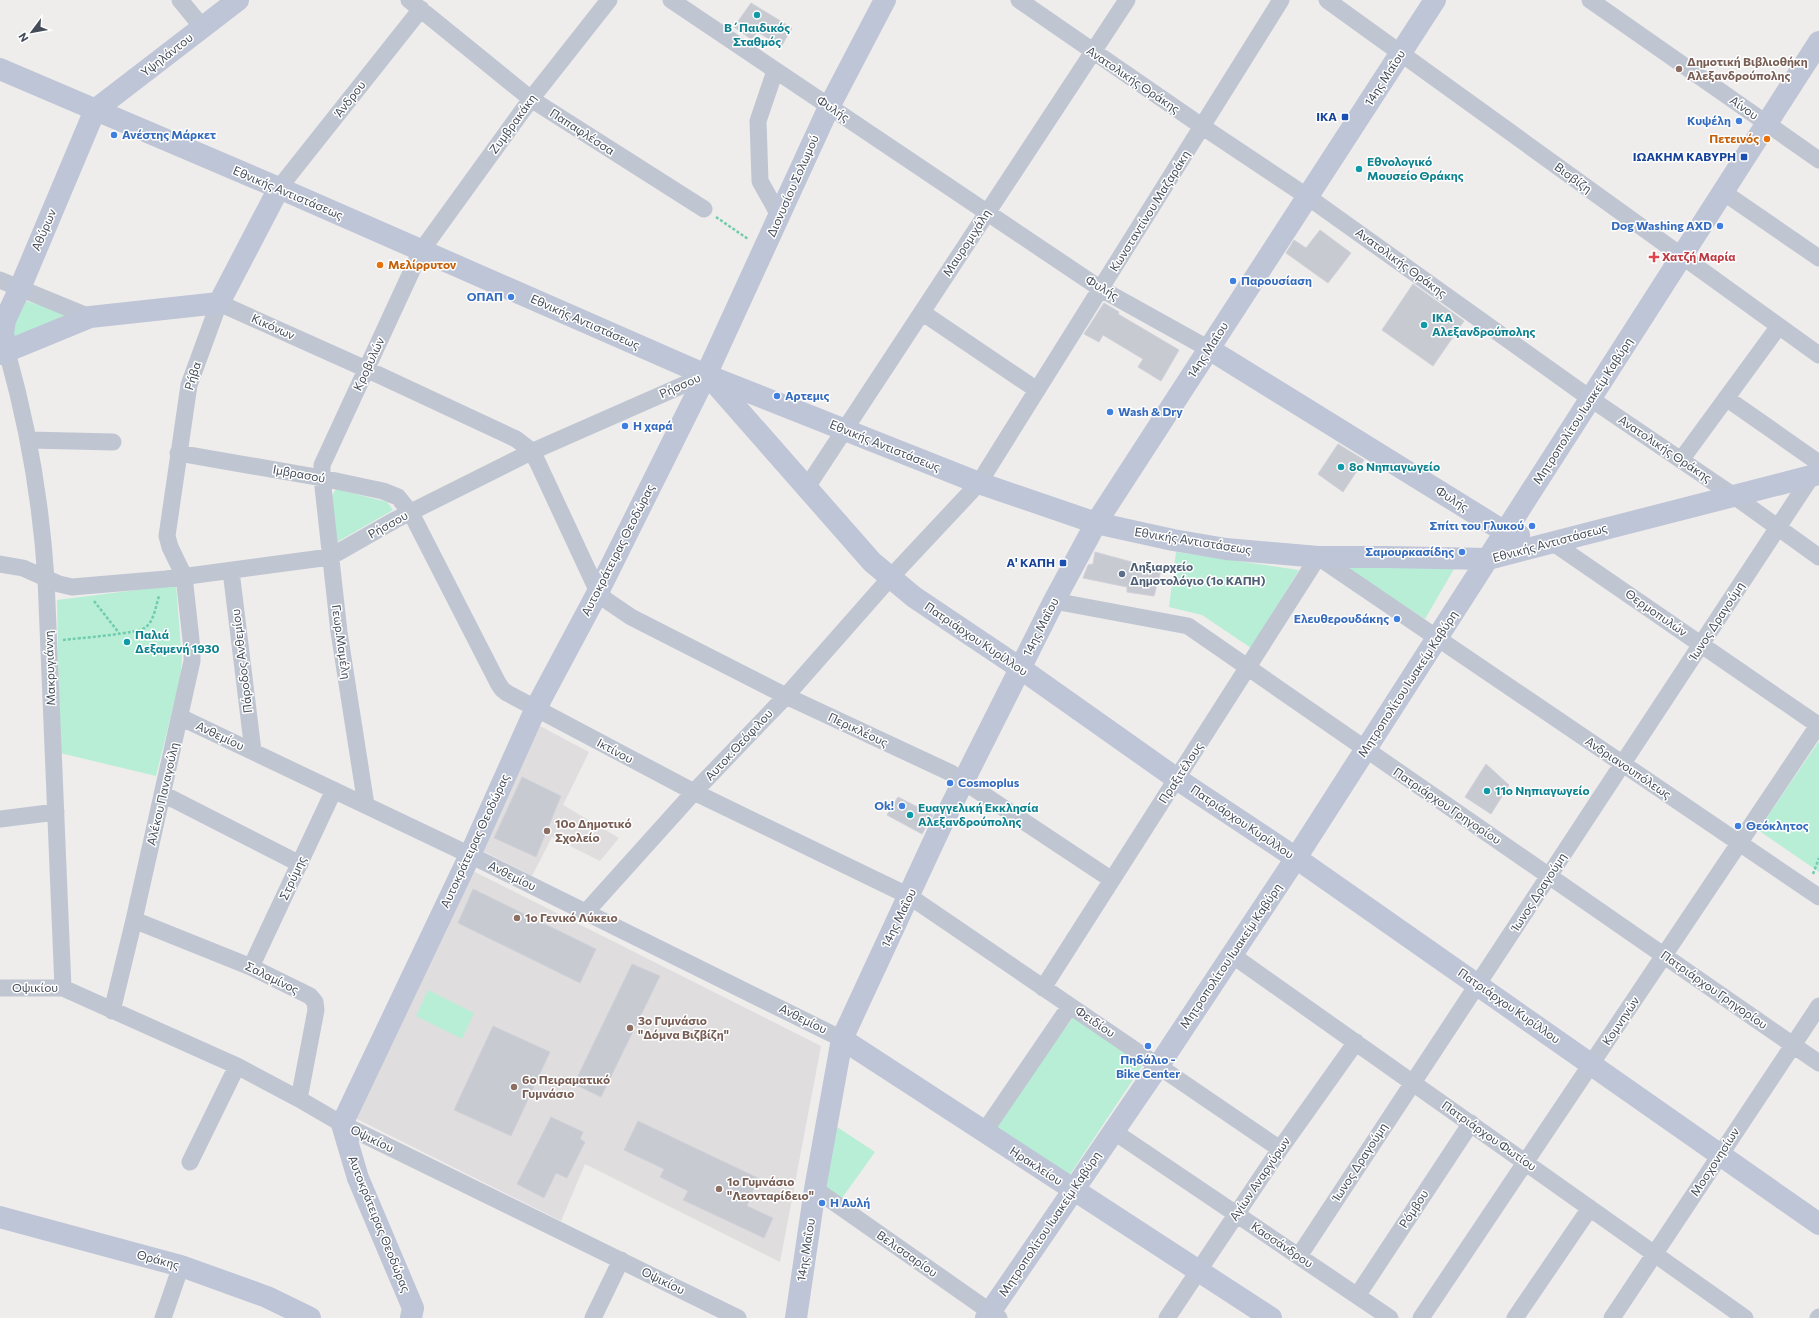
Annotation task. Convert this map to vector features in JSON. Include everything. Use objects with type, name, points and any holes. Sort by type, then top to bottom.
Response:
[{"type":"street","points":[[180,0],[203,28]]},
{"type":"street","name":"Υψηλάντου","points":[[95,110],[238,0]]},
{"type":"street","name":"Ζυμβρακάκη","points":[[421,250],[531,99],[609,0]]},
{"type":"street","name":"Φυλής","points":[[671,0],[1101,289],[1209,349],[1505,532],[1552,542]]},
{"type":"street","name":"Διονυσίου Σολωμού","points":[[706,375],[780,217],[829,107],[885,0]]},
{"type":"street","name":"Ανατολικής Θράκης","points":[[1019,0],[1203,127],[1308,196],[1591,399],[1734,496],[1819,557]]},
{"type":"street","name":"Μαυρομιχάλη","points":[[807,487],[1127,0]]},
{"type":"street","name":"Κωνσταντίνου Μαζαράκη","points":[[890,578],[979,483],[1203,127],[1280,0]]},
{"type":"street","name":"Βισβίζη","points":[[1327,0],[1819,355]]},
{"type":"street","name":"14ης Μαΐου","points":[[796,1318],[815,1189],[842,1039],[939,830],[1054,601],[1096,523],[1400,53],[1436,0]]},
{"type":"street","name":"Αίνου","points":[[1590,0],[1819,160]]},
{"type":"street","name":"Παπαφλέσσα","points":[[415,4],[531,99],[704,209]]},
{"type":"street","name":"Άνδρου","points":[[279,188],[415,4]]},
{"type":"street","name":"Μητροπολίτου Ιωακείμ Καβύρη","points":[[991,1316],[1296,858],[1819,42]]},
{"type":"street","name":"Εθνικής Αντιστάσεως","points":[[0,69],[279,188],[706,375],[979,483],[1096,523],[1173,540],[1226,549],[1318,557],[1488,560],[1552,542],[1734,496],[1817,469]]},
{"type":"street","points":[[776,71],[758,121],[760,181],[780,217]]},
{"type":"street","name":"Αθύρων","points":[[3,353],[3,326],[95,110]]},
{"type":"street","name":"Ρήβα","points":[[184,576],[167,541],[167,536],[189,385],[219,303],[279,188]]},
{"type":"street","points":[[1723,192],[1819,258]]},
{"type":"street","name":"Κροβυλών","points":[[322,478],[322,465],[325,458],[421,250]]},
{"type":"street","points":[[0,280],[90,317]]},
{"type":"street","points":[[3,353],[90,317],[219,303]]},
{"type":"street","name":"Κικόνων","points":[[219,303],[504,433],[522,444],[531,452]]},
{"type":"street","points":[[922,313],[1037,390]]},
{"type":"street","points":[[1681,460],[1779,326]]},
{"type":"street","name":"Μακρυγιάννη","points":[[3,353],[21,400],[29,440],[43,539],[49,642],[63,988]]},
{"type":"street","name":"Ρήσσου","points":[[0,564],[24,568],[46,579],[65,586],[82,587],[231,571],[330,557],[411,513],[531,452],[706,375]]},
{"type":"street","name":"Πατριάρχου Κυρίλλου","points":[[706,375],[723,390],[868,557],[914,598],[1020,668],[1177,779],[1296,858],[1819,1224]]},
{"type":"street","name":"Αυτοκράτειρας Θεοδώρας","points":[[411,1318],[413,1308],[358,1178],[342,1124],[470,855],[536,708],[598,592],[706,375]]},
{"type":"street","points":[[1726,398],[1817,469]]},
{"type":"street","points":[[29,440],[113,442]]},
{"type":"street","points":[[531,452],[548,484],[598,592]]},
{"type":"street","name":"Ιμβρασού","points":[[178,453],[373,488],[392,494],[402,502],[411,513]]},
{"type":"street","name":"Ίωνος Δραγούμη","points":[[1299,1256],[1817,469]]},
{"type":"street","name":"Γεωρ.Μαμέλη","points":[[322,478],[339,632],[366,805]]},
{"type":"street","name":"Ικτίνου","points":[[411,513],[502,689],[694,792],[909,896]]},
{"type":"street","name":"Θερμοπυλών","points":[[1552,542],[1819,725]]},
{"type":"street","name":"Ανδριανουπόλεως","points":[[1318,557],[1819,897]]},
{"type":"street","name":"Πραξιτέλους","points":[[1043,988],[1318,557]]},
{"type":"street","name":"Πάροδος Ανθεμίου","points":[[231,571],[253,751]]},
{"type":"street","name":"Αλέκου Παναγούλη","points":[[112,1010],[163,794],[192,655],[184,576]]},
{"type":"street","name":"Αυτοκ.Θεόφιλου","points":[[586,912],[694,792],[786,696],[890,578]]},
{"type":"street","name":"Περικλέους","points":[[598,592],[610,603],[632,617],[786,696],[945,770],[1112,880]]},
{"type":"street","name":"Πατριάρχου Γρηγορίου","points":[[1054,601],[1188,626],[1819,1063]]},
{"type":"street","name":"Ανθεμίου","points":[[180,717],[470,855],[842,1039]]},
{"type":"street","name":"Κομνηνών","points":[[1421,1318],[1819,725]]},
{"type":"street","name":"Στρύμης","points":[[251,967],[334,790]]},
{"type":"street","points":[[163,794],[300,864]]},
{"type":"street","points":[[0,819],[56,812]]},
{"type":"street","name":"Φειδίου","points":[[909,896],[1280,1149]]},
{"type":"street","name":"Σαλαμίνος","points":[[134,920],[251,967],[310,996],[315,1002],[316,1010],[299,1099]]},
{"type":"street","name":"Πατριάρχου Φωτίου","points":[[1232,955],[1745,1318]]},
{"type":"street","name":"Οψικίου","points":[[0,988],[63,988],[237,1066],[342,1124],[738,1318]]},
{"type":"street","points":[[984,1132],[1070,1006]]},
{"type":"street","name":"Μοσχονησίων","points":[[1612,1318],[1819,1006]]},
{"type":"street","name":"Ηρακλείου","points":[[842,1039],[1271,1318]]},
{"type":"street","name":"Αγίων Αναργύρων","points":[[1167,1318],[1280,1149],[1356,1042]]},
{"type":"street","points":[[190,1162],[237,1066]]},
{"type":"street","name":"Ρόμβου","points":[[1357,1296],[1471,1123]]},
{"type":"street","name":"Κασσάνδρου","points":[[1113,1131],[1390,1318]]},
{"type":"street","name":"Βελισσαρίου","points":[[815,1189],[991,1316]]},
{"type":"street","points":[[1515,1318],[1590,1208]]},
{"type":"street","name":"Θράκης","points":[[0,1217],[180,1266],[267,1297],[310,1318]]},
{"type":"street","points":[[593,1318],[621,1260]]},
{"type":"street","points":[[163,1318],[180,1266]]},
{"type":"path","points":[[704,209],[764,250]]},
{"type":"path","points":[[49,642],[120,634],[145,629],[149,624],[166,578]]},
{"type":"path","points":[[82,587],[120,634]]},
{"type":"shaded area","points":[[538,725],[589,752],[563,805],[619,838],[600,861],[552,837],[532,876],[479,849]]},
{"type":"shaded area","points":[[473,871],[821,1046],[780,1262],[585,1164],[561,1221],[353,1117]]},
{"type":"green space","points":[[23,300],[67,314],[11,342],[10,326]]},
{"type":"green space","points":[[336,489],[387,502],[393,510],[337,542],[331,497]]},
{"type":"green space","points":[[1176,552],[1299,570],[1251,648],[1202,615],[1169,607]]},
{"type":"green space","points":[[1340,564],[1454,569],[1425,619]]},
{"type":"green space","points":[[176,585],[182,660],[180,679],[156,776],[60,753],[57,600]]},
{"type":"green space","points":[[1819,741],[1819,872],[1758,830]]},
{"type":"green space","points":[[428,990],[474,1013],[462,1039],[416,1016]]},
{"type":"green space","points":[[1074,1016],[1144,1063],[1067,1179],[992,1131]]},
{"type":"green space","points":[[834,1125],[875,1152],[842,1198],[821,1184]]},
{"type":"building","name":"Β΄Παιδικός Σταθμός","points":[[751,3],[792,28],[781,47],[758,32],[751,39],[734,27]]},
{"type":"building","points":[[1320,230],[1351,253],[1328,283],[1286,253],[1294,240],[1306,248]]},
{"type":"building","name":"ΙΚΑ Αλεξανδρούπολης","points":[[1413,284],[1464,321],[1433,366],[1382,330]]},
{"type":"building","points":[[1104,303],[1119,312],[1118,314],[1179,350],[1161,381],[1138,367],[1143,359],[1103,335],[1099,342],[1084,334]]},
{"type":"building","name":"8ο Νηπιαγωγείο","points":[[1338,444],[1364,460],[1343,492],[1318,474]]},
{"type":"building","name":"Ληξιαρχείο Δημοτολόγιο (1ο ΚΑΠΗ)","points":[[1095,552],[1161,570],[1154,596],[1127,592],[1127,587],[1083,578],[1088,565],[1093,564]]},
{"type":"building","name":"11ο Νηπιαγωγείο","points":[[1486,764],[1509,785],[1491,814],[1465,797]]},
{"type":"building","points":[[522,777],[561,796],[536,857],[494,838]]},
{"type":"building","name":"Ευαγγελική Εκκλησία Αλεξανδρούπολης","points":[[898,797],[933,815],[922,834],[887,815]]},
{"type":"building","points":[[473,889],[596,949],[580,983],[458,923]]},
{"type":"building","points":[[632,964],[660,976],[601,1097],[574,1084]]},
{"type":"building","points":[[493,1026],[550,1052],[511,1136],[454,1110]]},
{"type":"building","points":[[551,1117],[583,1132],[580,1139],[585,1142],[567,1178],[556,1173],[544,1198],[517,1184]]},
{"type":"building","points":[[638,1121],[758,1178],[747,1206],[773,1218],[764,1238],[683,1200],[688,1191],[660,1177],[664,1169],[624,1150]]},
{"type":"place","name":"Β΄Παιδικός Σταθμός","points":[[757,15]]},
{"type":"place","name":"Δημοτική Βιβλιοθήκη Αλεξανδρούπολης","points":[[1679,69]]},
{"type":"place","name":"ΙΚΑ","points":[[1345,117]]},
{"type":"place","name":"Κυψέλη","points":[[1739,121]]},
{"type":"place","name":"Ανέστης Μάρκετ","points":[[114,135]]},
{"type":"place","name":"Πετεινός","points":[[1767,139]]},
{"type":"place","name":"ΙΩΑΚΗΜ ΚΑΒΥΡΗ","points":[[1744,157]]},
{"type":"place","name":"Εθνολογικό Μουσείο Θράκης","points":[[1359,169]]},
{"type":"place","name":"Dog Washing AXD","points":[[1720,226]]},
{"type":"place","name":"Χατζή Μαρία","points":[[1654,257]]},
{"type":"place","name":"Μελίρρυτον","points":[[380,265]]},
{"type":"place","name":"Παρουσίαση","points":[[1233,281]]},
{"type":"place","name":"ΟΠΑΠ","points":[[511,297]]},
{"type":"place","name":"ΙΚΑ Αλεξανδρούπολης","points":[[1424,325]]},
{"type":"place","name":"Αρτεμις","points":[[777,396]]},
{"type":"place","name":"Wash & Dry","points":[[1110,412]]},
{"type":"place","name":"Η χαρά","points":[[625,426]]},
{"type":"place","name":"8ο Νηπιαγωγείο","points":[[1341,467]]},
{"type":"place","name":"Σπίτι του Γλυκού","points":[[1532,526]]},
{"type":"place","name":"Σαμουρκασίδης","points":[[1462,552]]},
{"type":"place","name":"Α' ΚΑΠΗ","points":[[1063,563]]},
{"type":"place","name":"Ληξιαρχείο Δημοτολόγιο (1ο ΚΑΠΗ)","points":[[1122,574]]},
{"type":"place","name":"Ελευθερουδάκης","points":[[1397,619]]},
{"type":"place","name":"Παλιά Δεξαμενή 1930","points":[[127,642]]},
{"type":"place","name":"Cosmoplus","points":[[950,783]]},
{"type":"place","name":"11ο Νηπιαγωγείο","points":[[1487,791]]},
{"type":"place","name":"Ok!","points":[[902,806]]},
{"type":"place","name":"Ευαγγελική Εκκλησία Αλεξανδρούπολης","points":[[910,815]]},
{"type":"place","name":"Θεόκλητος","points":[[1738,826]]},
{"type":"place","name":"10ο Δημοτικό Σχολείο","points":[[547,831]]},
{"type":"place","name":"1o Γενικό Λύκειο","points":[[517,918]]},
{"type":"place","name":"3ο Γυμνάσιο \"Δόμνα Βιζβίζη\"","points":[[630,1028]]},
{"type":"place","name":"Πηδάλιo - Bike Center","points":[[1148,1046]]},
{"type":"place","name":"6ο Πειραματικό Γυμνάσιο","points":[[514,1087]]},
{"type":"place","name":"1ο Γυμνάσιο \"Λεονταρίδειο\"","points":[[719,1189]]},
{"type":"place","name":"Η Αυλή","points":[[822,1203]]}]
